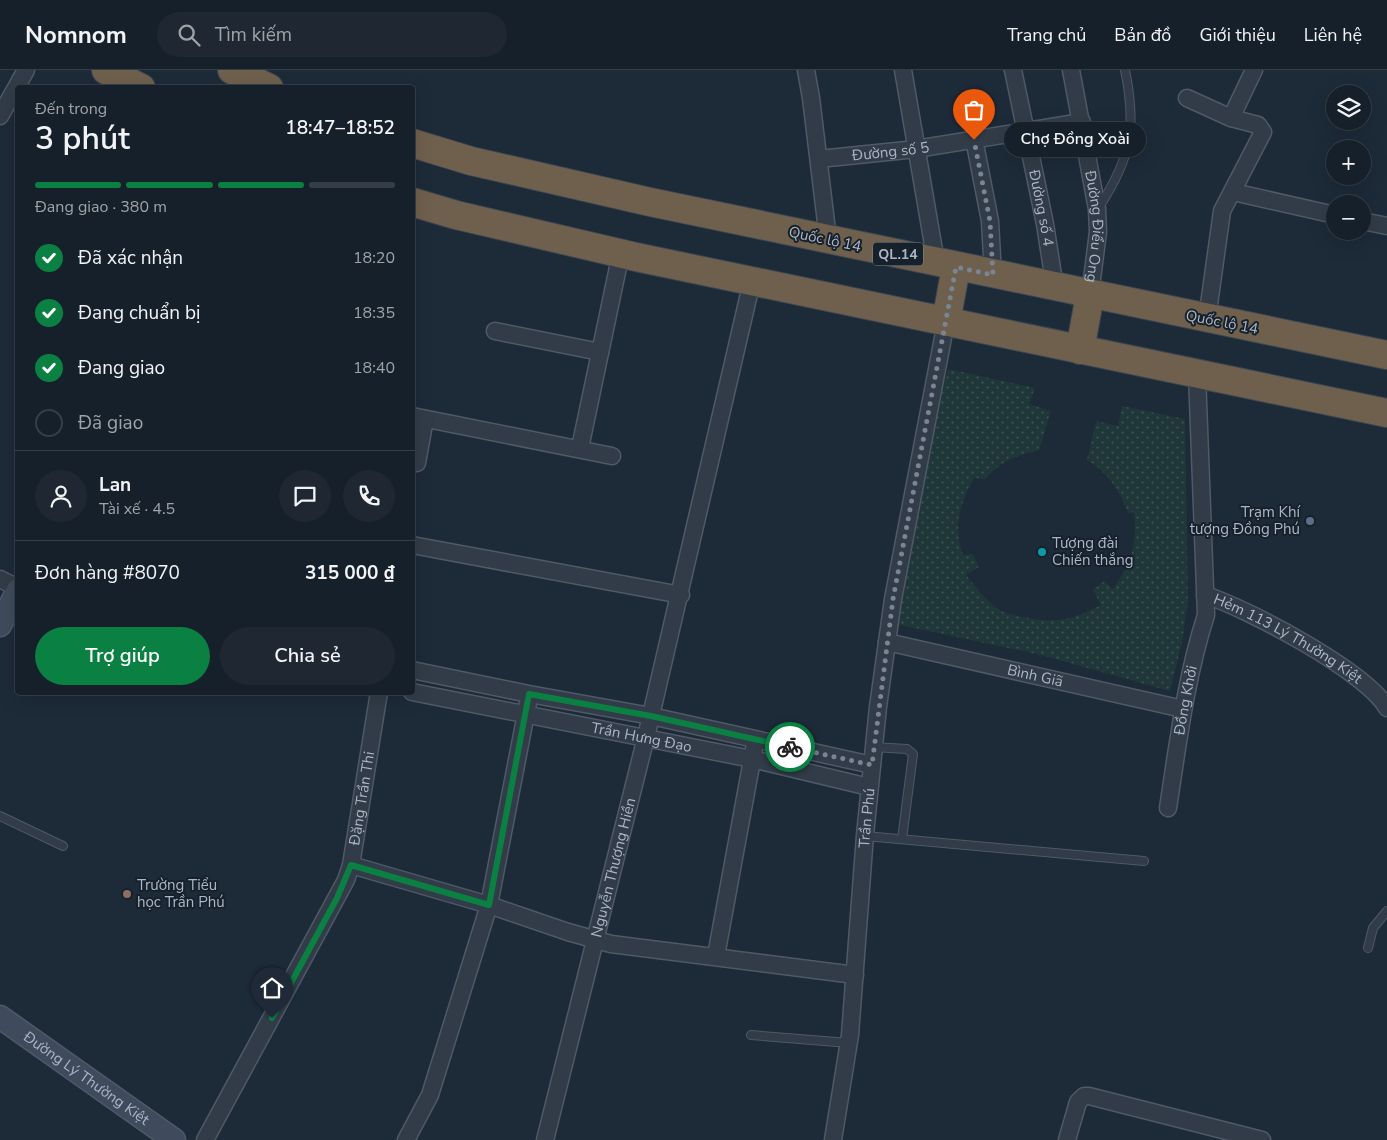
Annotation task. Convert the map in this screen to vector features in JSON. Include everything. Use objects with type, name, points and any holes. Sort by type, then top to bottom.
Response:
[{"type":"highway","points":[[106,70],[135,85]]},
{"type":"highway","points":[[232,70],[263,85]]},
{"type":"highway","name":"Quốc lộ 14","points":[[415,144],[480,164],[828,240],[1387,355]]},
{"type":"highway","points":[[415,204],[456,215],[621,253],[1387,413]]},
{"type":"highway","points":[[946,265],[946,322]]},
{"type":"highway","points":[[1080,350],[1090,295]]},
{"type":"street","points":[[18,85],[26,70]]},
{"type":"street","points":[[806,70],[828,240]]},
{"type":"street","points":[[903,70],[916,149],[946,265]]},
{"type":"street","name":"Đường số 4","points":[[1013,70],[1045,224],[1056,288]]},
{"type":"street","name":"Đường Điểu Ong","points":[[1071,70],[1097,209],[1098,232],[1090,295]]},
{"type":"street","points":[[1231,118],[1254,70]]},
{"type":"street","points":[[0,116],[15,89]]},
{"type":"street","points":[[1187,98],[1231,118],[1258,125],[1263,132],[1222,211],[1207,319]]},
{"type":"street","name":"Đường số 5","points":[[819,159],[916,149],[1082,122]]},
{"type":"street","points":[[974,140],[990,221],[993,275]]},
{"type":"street","points":[[1233,192],[1326,213]]},
{"type":"street","points":[[1371,223],[1387,226]]},
{"type":"street","points":[[580,448],[621,253]]},
{"type":"street","name":"Nguyễn Thượng Hiền","points":[[546,1140],[646,737],[752,281]]},
{"type":"street","name":"Trần Phú","points":[[833,1140],[849,1043],[869,787],[887,642],[946,322]]},
{"type":"street","points":[[494,331],[600,352]]},
{"type":"street","name":"Đồng Khởi","points":[[1168,808],[1183,710],[1196,648],[1206,615],[1197,374]]},
{"type":"street","points":[[417,463],[419,417],[580,448],[612,456]]},
{"type":"street","points":[[415,545],[680,595]]},
{"type":"street","points":[[0,579],[13,598],[0,625]]},
{"type":"street","name":"Hẻm 113 Lý Thường Kiệt","points":[[1205,595],[1224,601],[1277,628],[1345,668],[1384,697]]},
{"type":"street","name":"Bình Giã","points":[[887,642],[1183,710]]},
{"type":"street","points":[[415,671],[651,716],[872,765]]},
{"type":"street","name":"Trần Hưng Đạo","points":[[415,693],[752,758],[869,787]]},
{"type":"street","points":[[406,1140],[430,1095],[489,905],[529,694]]},
{"type":"street","name":"Đặng Trần Thi","points":[[205,1140],[337,898],[351,865],[379,695]]},
{"type":"street","points":[[716,956],[756,739]]},
{"type":"street","points":[[351,865],[489,905],[596,940],[631,947],[716,956],[855,975]]},
{"type":"street","name":"Đường Lý Thường Kiệt","points":[[0,1017],[174,1140]]},
{"type":"street","points":[[1067,1140],[1078,1102],[1084,1096],[1089,1096],[1262,1140]]},
{"type":"lane","points":[[1097,209],[1114,185],[1128,153],[1131,130],[1130,97],[1125,70]]},
{"type":"lane","points":[[873,747],[907,749],[913,754],[902,839]]},
{"type":"lane","points":[[0,816],[63,846]]},
{"type":"lane","points":[[865,836],[1144,860]]},
{"type":"lane","points":[[1368,948],[1373,928],[1387,911]]},
{"type":"lane","points":[[751,1035],[849,1043]]},
{"type":"green space","points":[[948,369],[1035,388],[1029,404],[1051,411],[1039,450],[1009,460],[985,479],[974,478],[965,496],[959,515],[960,545],[963,555],[973,554],[979,567],[966,575],[993,605],[1004,612],[1017,616],[1045,620],[1064,619],[1101,605],[1093,590],[1104,581],[1113,589],[1129,562],[1135,533],[1134,512],[1128,513],[1121,497],[1107,476],[1087,460],[1096,421],[1118,426],[1122,406],[1185,419],[1188,602],[1182,642],[1170,691],[1041,655],[895,624],[938,403]]},
{"type":"way so far","points":[[790,747],[872,765],[893,599],[956,267],[993,275],[990,221],[974,140]]},
{"type":"place","name":"Chợ Đồng Xoài","points":[[974,140]]},
{"type":"place","name":"Trạm Khí tượng Đồng Phú","points":[[1310,521]]},
{"type":"place","name":"Tượng đài Chiến thắng","points":[[1042,552]]},
{"type":"place","name":"Trường Tiểu học Trần Phú","points":[[127,894]]},
{"type":"route","points":[[272,1018],[337,898],[351,865],[489,905],[529,694],[651,716],[790,747]]}]
